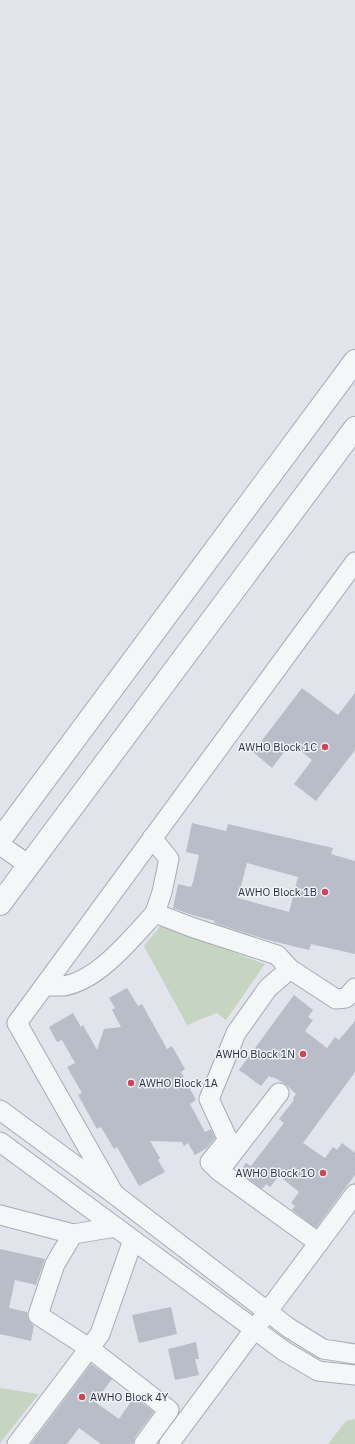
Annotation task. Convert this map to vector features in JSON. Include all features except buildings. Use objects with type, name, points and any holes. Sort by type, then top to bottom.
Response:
[{"type":"street","points":[[0,840],[355,361]]},
{"type":"street","points":[[0,904],[355,428]]},
{"type":"street","points":[[114,1194],[17,1023],[355,562]]},
{"type":"street","points":[[44,986],[64,986],[88,977],[120,951],[155,913],[162,892],[168,859],[152,838]]},
{"type":"street","points":[[0,845],[29,865]]},
{"type":"street","points":[[155,913],[218,936],[277,955],[290,969],[336,999],[346,998],[355,988]]},
{"type":"street","points":[[290,969],[268,988],[236,1033],[209,1099],[228,1140],[210,1162],[219,1171],[318,1243]]},
{"type":"street","points":[[219,1171],[279,1093]]},
{"type":"street","points":[[0,1110],[114,1194],[289,1328],[323,1349],[355,1354]]},
{"type":"street","points":[[0,1142],[255,1329],[284,1352],[318,1371],[355,1375]]},
{"type":"street","points":[[170,1444],[355,1194]]},
{"type":"street","points":[[0,1215],[73,1234],[116,1227]]},
{"type":"street","points":[[73,1234],[55,1264],[38,1315],[89,1348],[169,1410],[144,1444]]},
{"type":"street","points":[[24,1442],[100,1334],[133,1240]]},
{"type":"green space","points":[[161,925],[265,964],[226,1020],[217,1013],[187,1025],[144,946]]},
{"type":"green space","points":[[0,1388],[39,1394],[0,1443]]},
{"type":"green space","points":[[355,1419],[355,1444],[328,1444],[346,1421]]},
{"type":"place","name":"AWHO Block 1C","points":[[325,747]]},
{"type":"place","name":"AWHO Block 1B","points":[[325,892]]},
{"type":"place","name":"AWHO Block 1N","points":[[303,1054]]},
{"type":"place","name":"AWHO Block 1A","points":[[131,1083]]},
{"type":"place","name":"AWHO Block 1O","points":[[323,1173]]},
{"type":"place","name":"AWHO Block 4Y","points":[[82,1397]]}]
